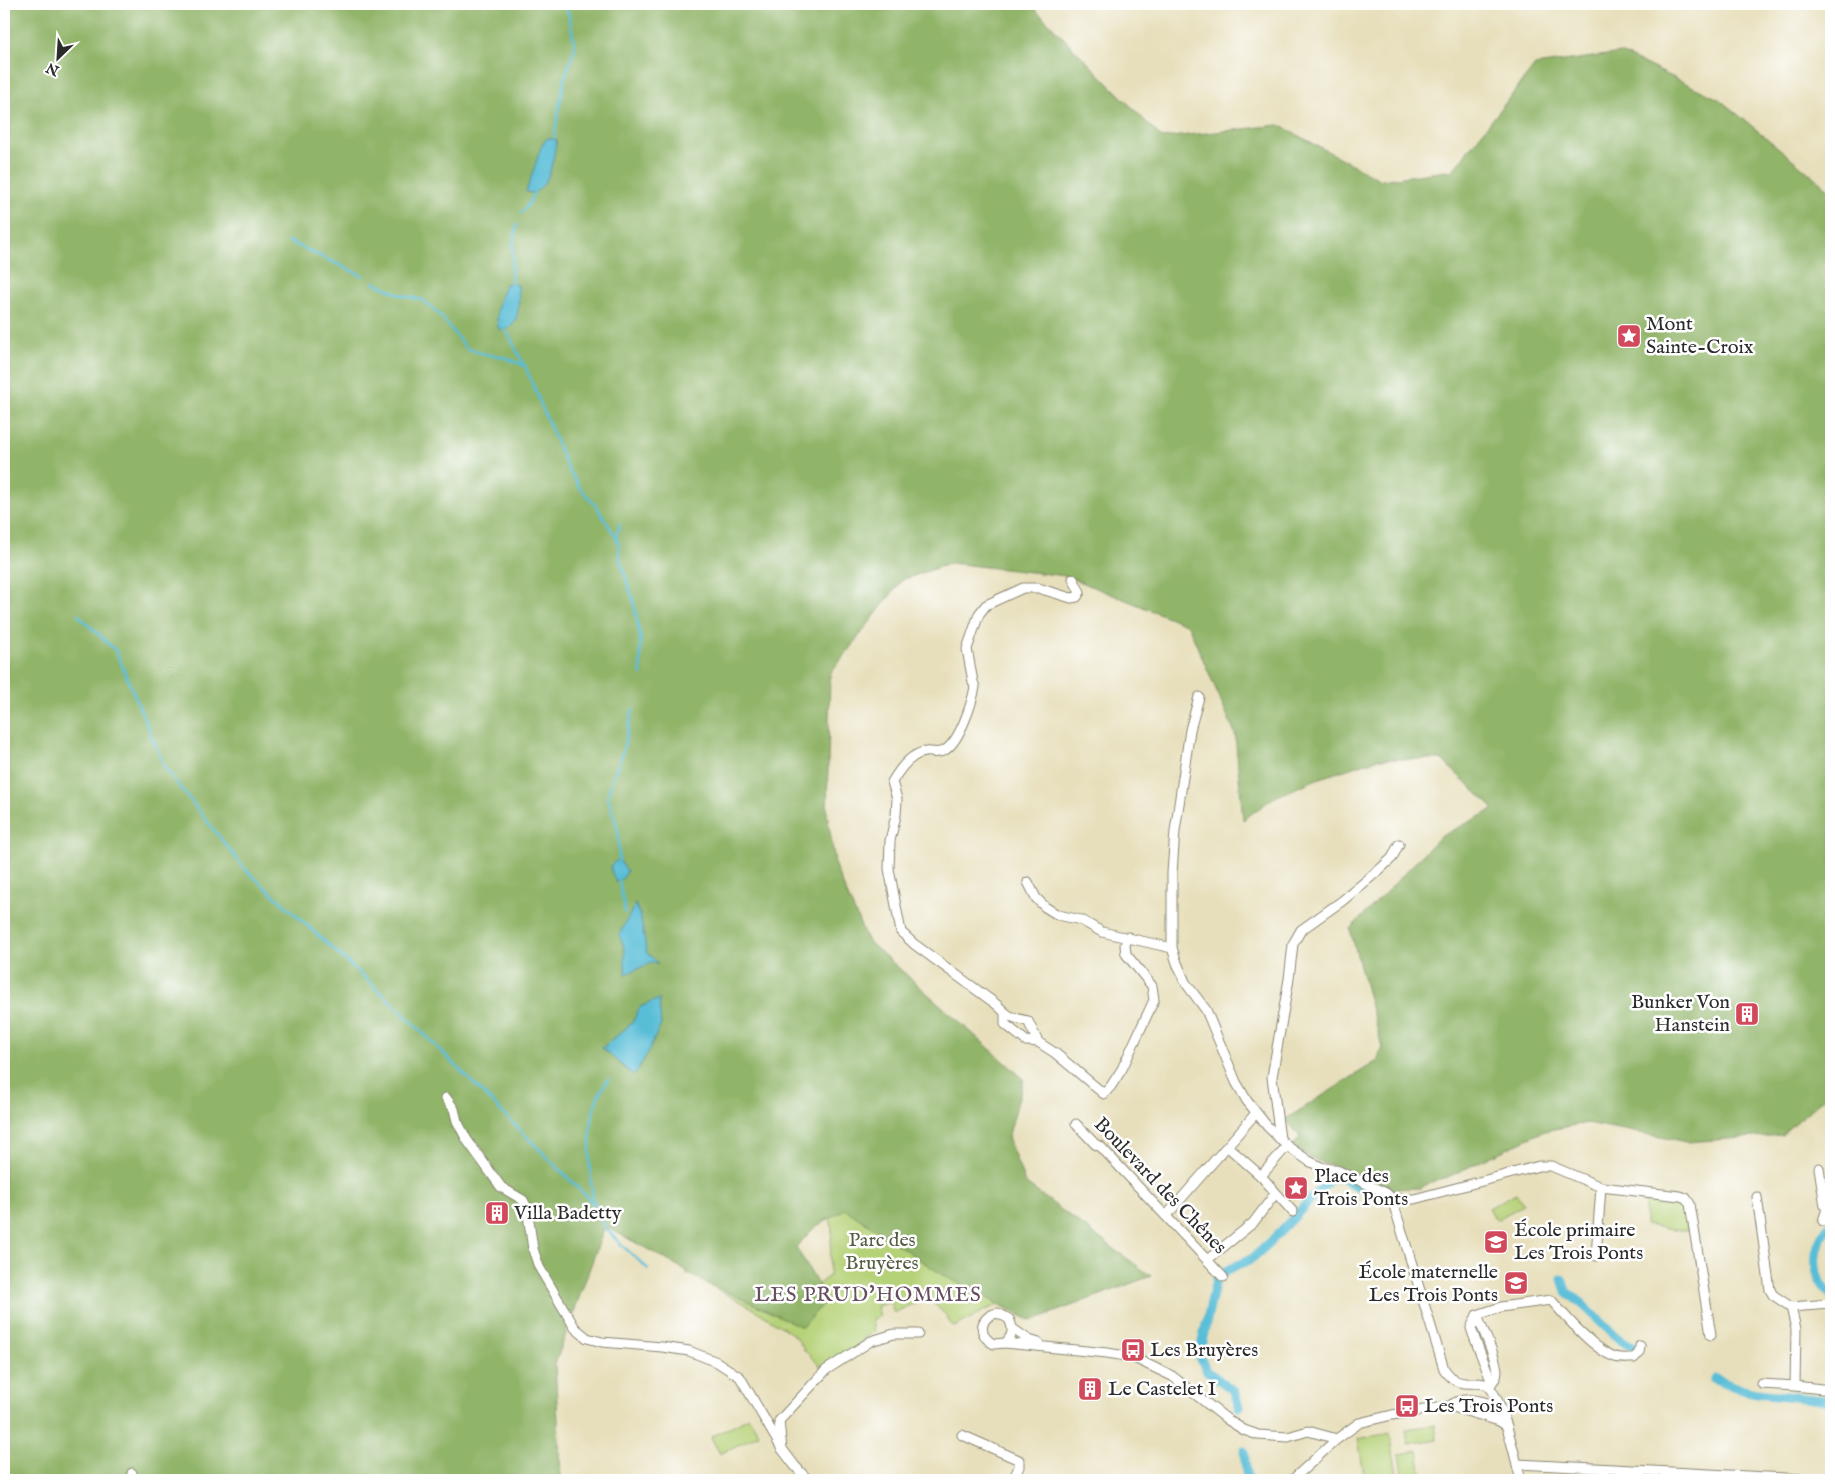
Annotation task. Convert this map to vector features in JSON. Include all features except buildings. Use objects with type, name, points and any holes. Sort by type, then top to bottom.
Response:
[{"type":"street","points":[[1038,1042],[1028,1021],[1014,1019],[1005,1014],[996,1004],[914,944],[901,932],[889,869],[890,842],[896,815],[897,799],[892,782],[900,768],[913,757],[926,752],[934,754],[945,750],[954,742],[974,695],[975,686],[967,649],[980,612],[986,605],[1023,588],[1038,588],[1071,598],[1077,597],[1080,592],[1073,579]]},
{"type":"street","points":[[1199,697],[1188,738],[1175,831],[1172,873],[1172,948],[1186,982],[1206,1010],[1236,1082],[1256,1113],[1280,1139],[1309,1162],[1339,1171],[1386,1193],[1392,1199],[1444,1370],[1451,1379],[1457,1382],[1490,1384]]},
{"type":"street","points":[[1280,1139],[1272,1077],[1289,979],[1293,944],[1301,930],[1342,901],[1380,870],[1392,858],[1399,844]]},
{"type":"street","points":[[1028,882],[1036,898],[1045,907],[1058,915],[1081,920],[1102,932],[1172,948]]},
{"type":"street","points":[[1005,1014],[1005,1024],[1026,1041],[1038,1042],[1055,1053],[1104,1094],[1112,1086],[1122,1069],[1154,1000],[1152,986],[1126,954],[1125,945],[1128,937]]},
{"type":"street","points":[[446,1098],[454,1109],[457,1121],[467,1140],[501,1187],[522,1200],[527,1208],[533,1249],[539,1267],[575,1328],[587,1338],[602,1342],[629,1343],[681,1350],[717,1362],[740,1377],[782,1449],[808,1480]]},
{"type":"street","points":[[1166,1216],[1256,1113]]},
{"type":"street","name":"Boulevard des Chênes","points":[[1076,1124],[1095,1144],[1101,1147],[1221,1274]]},
{"type":"street","points":[[1261,1176],[1287,1146]]},
{"type":"street","points":[[1228,1147],[1261,1176],[1293,1212]]},
{"type":"street","points":[[1392,1199],[1414,1200],[1539,1166],[1551,1166],[1601,1187],[1686,1198],[1690,1204],[1711,1335]]},
{"type":"street","points":[[1819,1168],[1825,1206],[1829,1209],[1823,1221]]},
{"type":"street","points":[[1596,1256],[1601,1187]]},
{"type":"street","points":[[1207,1260],[1253,1223],[1275,1194]]},
{"type":"street","points":[[1757,1197],[1770,1290],[1773,1295],[1791,1307],[1831,1304]]},
{"type":"street","points":[[1521,1480],[1507,1426],[1472,1334],[1476,1315],[1500,1307],[1550,1300],[1576,1327],[1606,1353],[1616,1358],[1634,1358],[1639,1352],[1640,1346]]},
{"type":"street","points":[[1791,1307],[1796,1329],[1795,1386]]},
{"type":"street","points":[[1048,1347],[1029,1340],[1013,1329],[1009,1319],[1004,1315],[994,1314],[985,1320],[982,1326],[984,1338],[994,1344],[1005,1343],[1124,1355],[1146,1362],[1172,1376],[1235,1424],[1258,1435],[1288,1437],[1308,1431],[1337,1439]]},
{"type":"street","points":[[1005,1343],[1010,1338],[1013,1329]]},
{"type":"street","points":[[782,1449],[779,1421],[826,1370],[872,1341],[894,1334],[918,1334]]},
{"type":"street","points":[[1762,1384],[1830,1390]]},
{"type":"street","points":[[1450,1406],[1460,1400],[1480,1400],[1495,1405],[1500,1410]]},
{"type":"street","points":[[1292,1480],[1337,1439],[1358,1423],[1392,1414],[1450,1406],[1499,1421],[1507,1426]]},
{"type":"street","points":[[1308,1431],[1326,1449]]},
{"type":"street","points":[[962,1436],[1019,1460],[1019,1467],[1013,1480]]},
{"type":"street","points":[[1516,1464],[1823,1480]]},
{"type":"green space","points":[[4,4],[1030,4],[1162,138],[1279,125],[1381,180],[1453,170],[1535,65],[1621,53],[1719,99],[1831,191],[1831,1091],[1782,1135],[1687,1142],[1587,1123],[1544,1131],[1448,1177],[1436,1180],[1420,1188],[1390,1189],[1303,1154],[1293,1146],[1300,1137],[1286,1119],[1377,1061],[1382,1047],[1350,929],[1440,837],[1494,809],[1441,759],[1378,759],[1317,779],[1273,798],[1243,820],[1235,733],[1188,625],[1066,576],[951,563],[902,580],[830,674],[827,813],[836,869],[867,940],[1024,1079],[1008,1138],[1025,1183],[1151,1276],[1031,1321],[941,1274],[845,1209],[815,1227],[796,1247],[827,1300],[802,1327],[715,1286],[605,1226],[555,1364],[561,1478],[564,1480],[4,1480]]},
{"type":"green space","name":"Parc des Bruyères","points":[[822,1175],[1006,1266],[996,1306],[955,1327],[949,1322],[947,1316],[926,1296],[914,1305],[894,1313],[890,1302],[877,1306],[880,1316],[872,1320],[874,1331],[863,1339],[859,1346],[822,1368],[805,1351],[796,1337],[788,1331],[749,1306],[686,1273],[702,1242],[813,1288],[829,1276],[832,1228]]},
{"type":"green space","points":[[1516,1193],[1523,1205],[1496,1220],[1489,1208]]},
{"type":"green space","points":[[1645,1197],[1671,1200],[1682,1206],[1687,1220],[1687,1231],[1645,1225]]},
{"type":"green space","points":[[749,1417],[759,1434],[720,1454],[711,1437]]},
{"type":"green space","points":[[1435,1425],[1437,1439],[1408,1444],[1406,1429]]},
{"type":"green space","points":[[1390,1433],[1398,1480],[1365,1480],[1358,1439]]},
{"type":"green space","points":[[1418,1451],[1422,1477],[1403,1480],[1399,1454]]},
{"type":"water","points":[[547,138],[557,140],[548,176],[534,193],[526,192],[541,147]]},
{"type":"water","points":[[506,283],[518,285],[518,310],[512,326],[499,330],[498,306]]},
{"type":"water","points":[[619,860],[627,871],[623,878],[616,882],[611,867],[612,864]]},
{"type":"water","points":[[635,904],[640,914],[647,953],[658,963],[651,963],[626,974],[624,951],[619,935]]},
{"type":"water","points":[[659,999],[661,1025],[634,1076],[602,1048],[632,1023],[640,1007]]},
{"type":"waterway","points":[[554,138],[564,80],[575,48],[570,19],[565,4]]},
{"type":"waterway","points":[[521,213],[528,205],[534,193]]},
{"type":"waterway","points":[[511,285],[513,245],[517,225]]},
{"type":"waterway","points":[[288,241],[363,276]]},
{"type":"waterway","points":[[373,282],[401,295],[423,300],[441,316],[466,348],[484,354],[504,357],[525,366],[567,467],[616,537],[619,545],[620,560],[633,599],[640,637],[641,675]]},
{"type":"waterway","points":[[505,328],[524,365]]},
{"type":"waterway","points":[[616,537],[620,524]]},
{"type":"waterway","points":[[78,615],[116,651],[165,768],[244,868],[399,1009],[595,1205]]},
{"type":"waterway","points":[[619,860],[618,830],[608,797],[622,754],[633,709]]},
{"type":"waterway","points":[[619,880],[625,912]]},
{"type":"waterway","points":[[609,1078],[597,1098],[591,1130],[590,1163],[593,1195],[600,1219],[610,1233],[648,1269]]},
{"type":"waterway","points":[[1239,1407],[1234,1391],[1207,1371],[1199,1355],[1216,1280],[1220,1275],[1255,1256],[1331,1179],[1339,1177],[1381,1198]]},
{"type":"waterway","points":[[1831,1224],[1820,1241],[1816,1260],[1819,1278],[1831,1295]]},
{"type":"waterway","points":[[1562,1279],[1566,1290],[1570,1294],[1615,1336],[1637,1349]]},
{"type":"waterway","points":[[1715,1379],[1743,1390],[1757,1393],[1831,1401]]},
{"type":"waterway","points":[[1244,1451],[1247,1480]]},
{"type":"place","name":"Mont Sainte-Croix","points":[[1629,336]]},
{"type":"place","name":"Bunker Von Hanstein","points":[[1747,1014]]},
{"type":"place","name":"Place des Trois Ponts","points":[[1296,1188]]},
{"type":"place","name":"Villa Badetty","points":[[497,1213]]},
{"type":"place","name":"École primaire Les Trois Ponts","points":[[1496,1242]]},
{"type":"place","name":"École maternelle Les Trois Ponts","points":[[1516,1283]]},
{"type":"place","name":"Les Bruyères","points":[[1133,1350]]},
{"type":"place","name":"Le Castelet I","points":[[1090,1389]]},
{"type":"place","name":"Les Trois Ponts","points":[[1407,1406]]},
{"type":"district","name":"LES PRUD'HOMMES","points":[[868,1295]]}]
